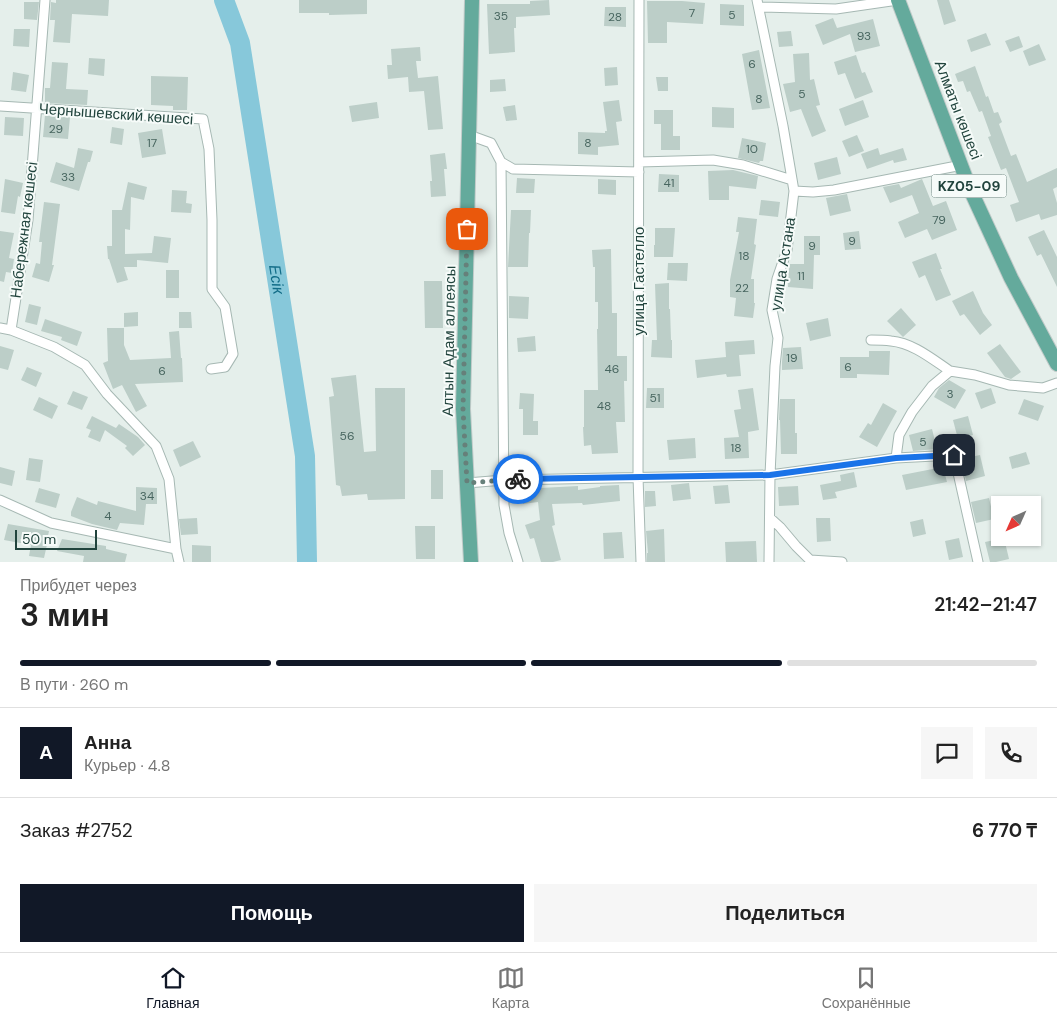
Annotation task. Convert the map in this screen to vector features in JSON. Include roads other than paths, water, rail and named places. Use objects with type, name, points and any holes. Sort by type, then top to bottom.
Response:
[{"type":"main road","name":"Алтын Адам аллеясы","points":[[471,562],[463,409],[472,0]]},
{"type":"main road","name":"Алматы көшесі","points":[[898,0],[970,189],[1011,278],[1057,364]]},
{"type":"street","name":"Набережная көшесі","points":[[10,330],[28,220],[45,0]]},
{"type":"street","name":"улица Гастелло","points":[[639,0],[638,478],[641,562]]},
{"type":"street","points":[[758,4],[836,9],[898,0]]},
{"type":"street","name":"улица Астана","points":[[758,4],[794,191],[786,250],[777,279],[772,310],[778,338],[770,475],[769,562]]},
{"type":"street","name":"Чернышевский көшесі","points":[[0,106],[203,119],[209,149],[212,289],[225,308],[233,354],[225,367],[211,369]]},
{"type":"street","points":[[469,134],[490,143],[501,162],[504,505],[509,533],[518,562]]},
{"type":"street","points":[[639,162],[713,160],[743,165],[792,180]]},
{"type":"street","points":[[501,162],[513,169],[521,170],[639,172]]},
{"type":"street","points":[[794,191],[834,190],[962,165]]},
{"type":"street","points":[[0,328],[54,347],[85,365],[107,394],[156,446],[169,479],[179,562]]},
{"type":"street","points":[[871,340],[892,340],[907,344],[950,371],[975,375],[1009,385],[1043,388],[1057,383]]},
{"type":"street","points":[[896,458],[899,435],[912,412],[932,386],[950,371]]},
{"type":"street","points":[[467,483],[504,480],[770,475],[896,458],[954,455],[978,562]]},
{"type":"street","points":[[0,500],[52,523],[176,549]]},
{"type":"street","points":[[770,518],[810,560],[842,562]]},
{"type":"waterway","name":"Есік","points":[[224,0],[240,43],[305,456],[307,562]]}]
